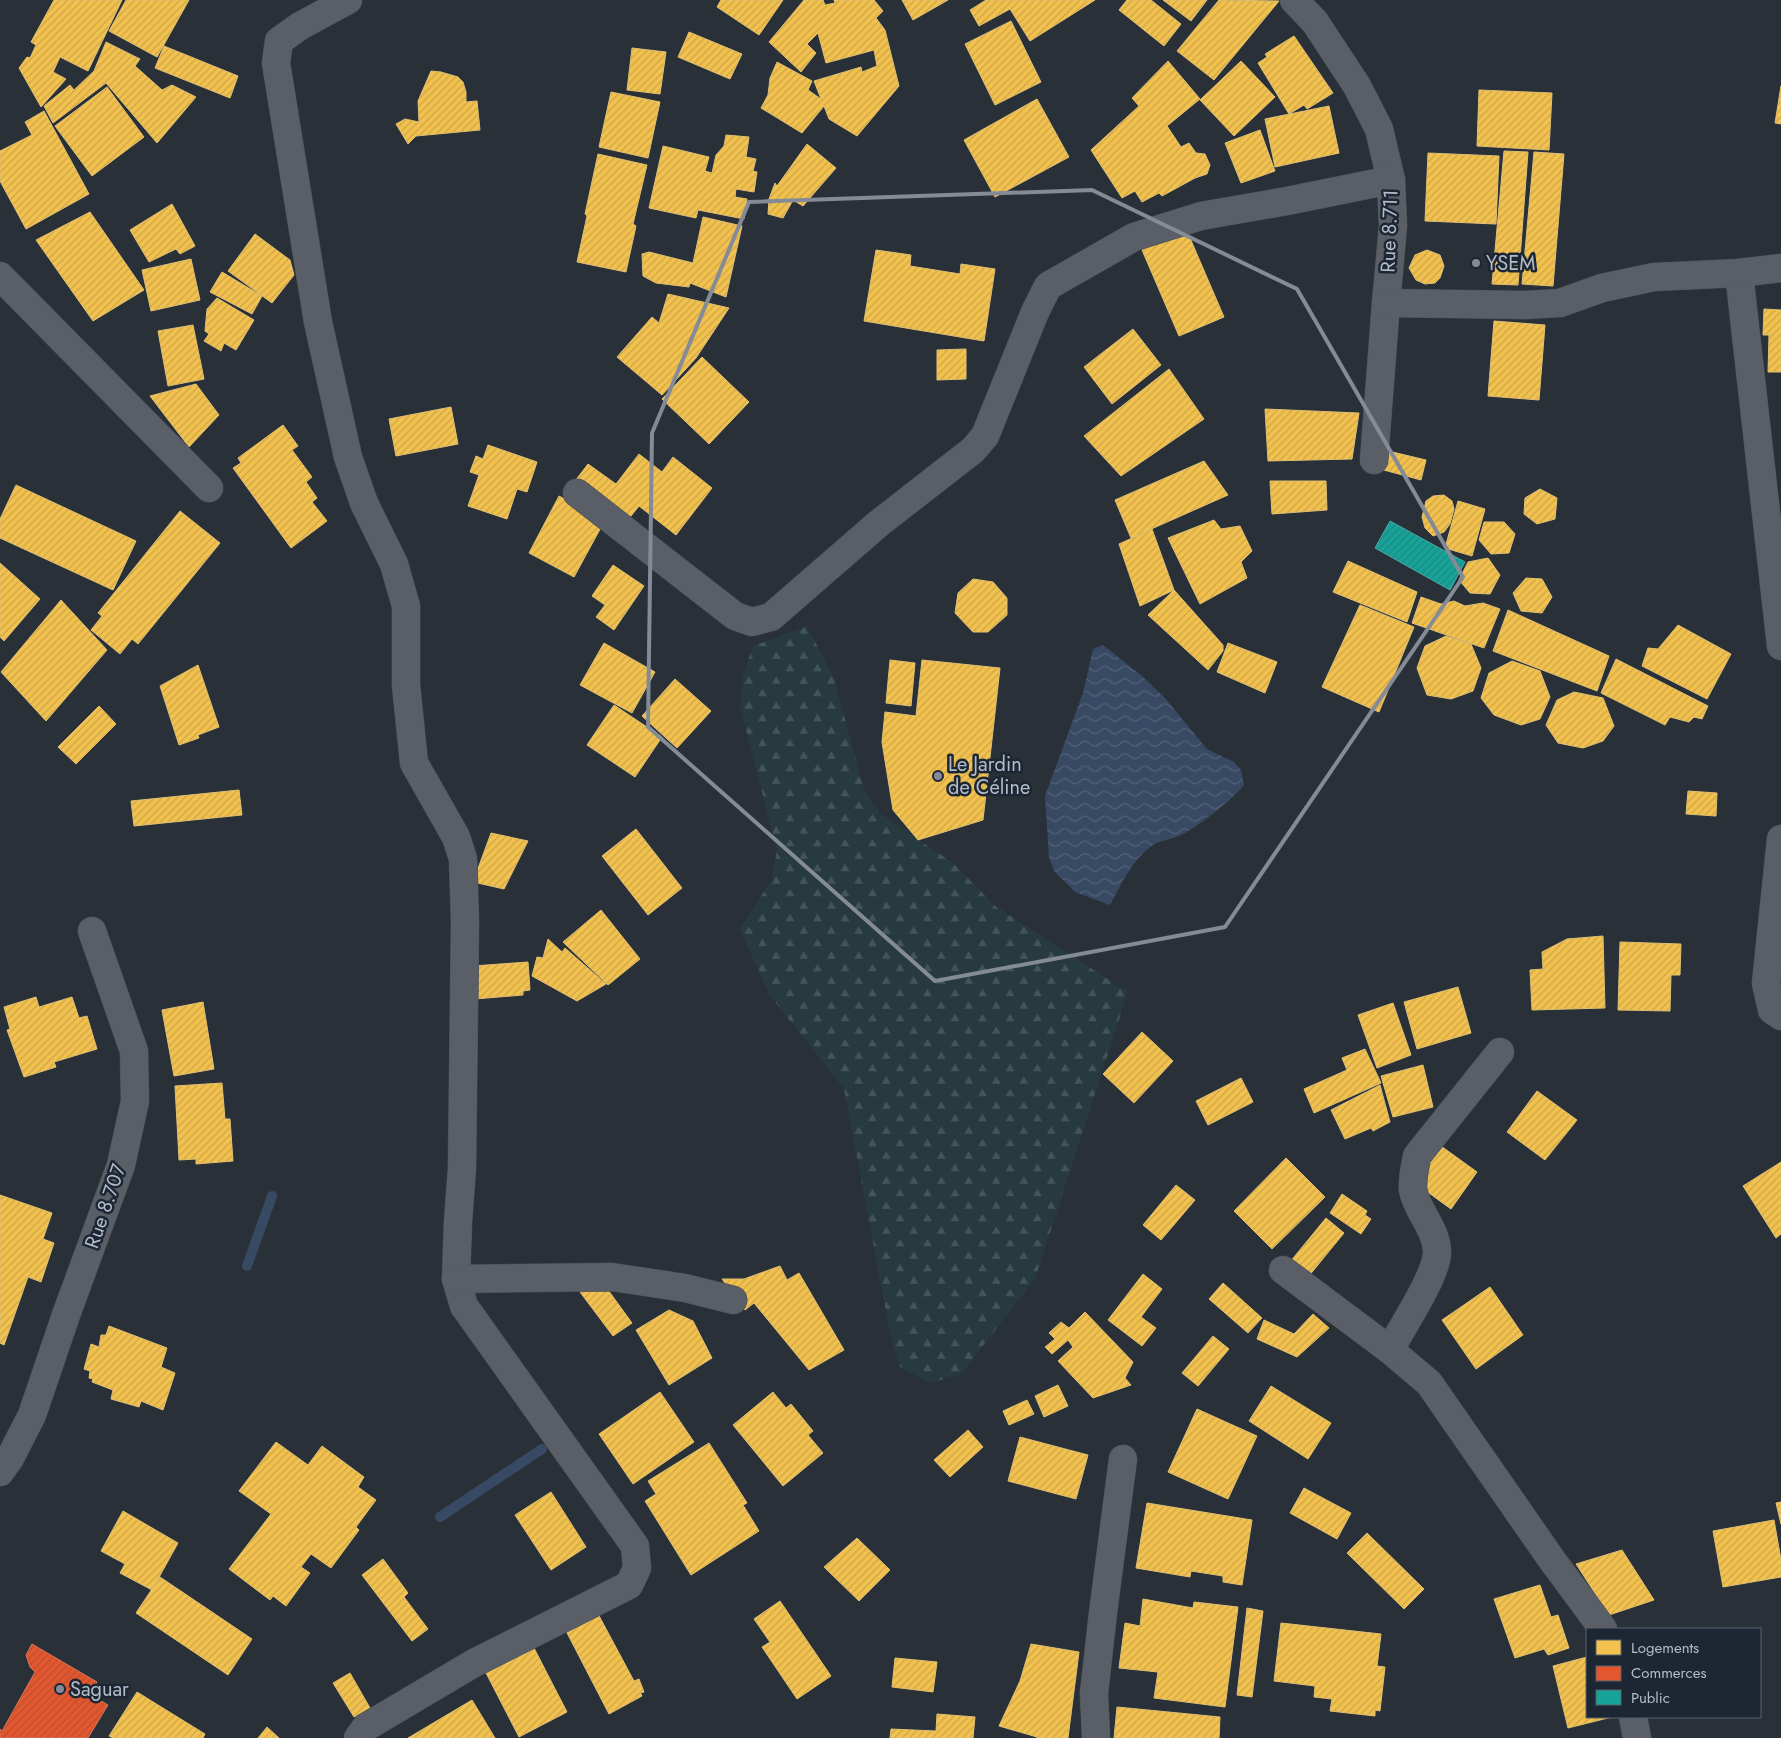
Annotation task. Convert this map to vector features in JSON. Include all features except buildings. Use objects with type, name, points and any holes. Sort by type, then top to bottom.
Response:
[{"type":"street","points":[[348,0],[300,26],[279,41],[276,63],[318,322],[348,457],[364,503],[394,564],[406,606],[406,684],[414,763],[456,837],[464,859],[462,1168],[456,1280],[464,1306],[635,1546],[637,1568],[629,1585],[474,1663],[366,1727],[358,1738]]},
{"type":"street","name":"Rue 8.711","points":[[1294,0],[1315,22],[1358,86],[1379,129],[1391,180],[1393,226],[1374,460]]},
{"type":"street","points":[[577,493],[734,616],[752,622],[771,617],[878,524],[973,450],[985,436],[1035,312],[1048,286],[1134,237],[1201,216],[1391,180]]},
{"type":"street","points":[[1386,303],[1524,305],[1560,303],[1602,288],[1654,277],[1739,273],[1781,268]]},
{"type":"street","points":[[1739,273],[1781,646]]},
{"type":"street","points":[[0,276],[208,488]]},
{"type":"street","points":[[1781,839],[1766,983],[1772,1010],[1781,1016]]},
{"type":"street","name":"Rue 8.707","points":[[0,1472],[10,1458],[32,1415],[66,1315],[121,1165],[135,1101],[134,1052],[92,931]]},
{"type":"street","points":[[1390,1350],[1432,1272],[1437,1253],[1434,1236],[1419,1206],[1414,1190],[1413,1177],[1417,1156],[1500,1052]]},
{"type":"street","points":[[1283,1270],[1390,1350],[1429,1383],[1552,1560],[1602,1628]]},
{"type":"street","points":[[456,1280],[612,1277],[686,1288],[733,1300]]},
{"type":"street","points":[[1096,1738],[1094,1693],[1122,1459]]},
{"type":"street","points":[[1633,1718],[1637,1738]]},
{"type":"highlighted area","points":[[1092,190],[1297,289],[1463,577],[1225,927],[935,981],[648,727],[652,433],[749,202]]},
{"type":"green space","points":[[807,626],[834,678],[864,790],[881,814],[953,863],[995,906],[1128,992],[1035,1279],[961,1374],[931,1383],[900,1367],[891,1338],[844,1089],[769,994],[740,929],[772,879],[777,850],[740,707],[743,675],[753,646]]},
{"type":"water","points":[[1103,645],[1143,677],[1165,698],[1207,749],[1234,762],[1241,770],[1244,785],[1223,805],[1196,826],[1181,835],[1156,843],[1149,848],[1127,874],[1110,905],[1075,892],[1054,871],[1049,858],[1045,796],[1083,693],[1093,649]]},
{"type":"waterway","points":[[247,1266],[272,1196]]},
{"type":"waterway","points":[[440,1517],[542,1449]]},
{"type":"place","name":"YSEM","points":[[1476,263]]},
{"type":"place","name":"Le Jardin de Céline","points":[[938,776]]},
{"type":"place","name":"Saguar","points":[[60,1689]]}]
